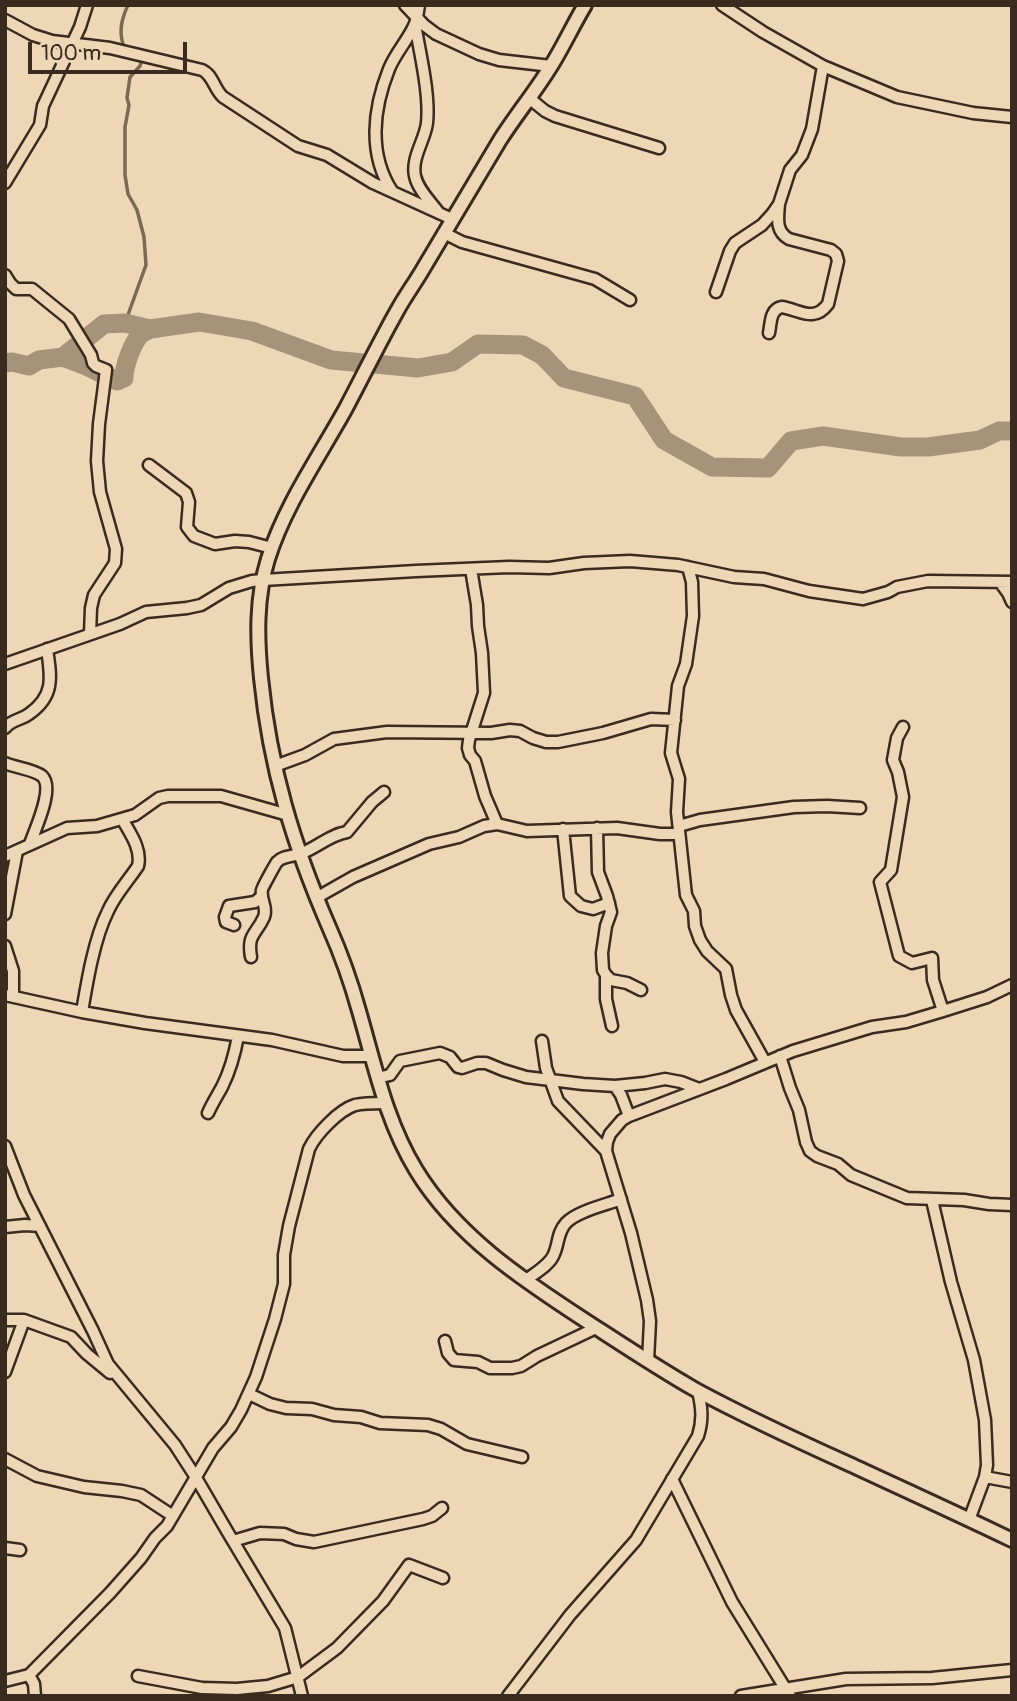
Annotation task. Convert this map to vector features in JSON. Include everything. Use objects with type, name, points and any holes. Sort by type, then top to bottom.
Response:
[{"type":"street","points":[[5,183],[40,125],[43,106],[80,27],[87,5]]},
{"type":"street","points":[[405,5],[436,34],[489,58],[551,66]]},
{"type":"street","points":[[585,5],[551,66],[512,121],[396,312],[378,350],[290,507],[272,548],[259,603],[258,643],[266,721],[288,815],[316,898],[352,986],[384,1103],[405,1151],[420,1177],[457,1224],[526,1280],[596,1328],[698,1391],[807,1446],[1012,1540]]},
{"type":"street","points":[[722,5],[823,66],[904,99],[973,113],[1012,117]]},
{"type":"street","points":[[392,191],[378,162],[375,130],[389,69],[417,15]]},
{"type":"street","points":[[417,15],[427,125],[414,169],[417,183],[439,213]]},
{"type":"street","points":[[5,20],[33,35],[52,41],[110,48],[202,69],[211,77],[215,88],[223,97],[299,146],[327,155],[363,177],[452,219]]},
{"type":"street","points":[[769,333],[773,311],[777,307],[807,314],[824,310],[828,304],[838,261],[831,250],[783,236],[778,223],[779,204],[787,177],[802,155],[812,129],[823,66]]},
{"type":"street","points":[[529,98],[555,116],[659,148]]},
{"type":"street","points":[[716,292],[735,243],[762,225],[779,204]]},
{"type":"street","points":[[444,233],[462,242],[595,279],[630,300]]},
{"type":"street","points":[[5,275],[16,289],[33,289],[69,319],[93,363],[106,370],[97,461],[100,492],[116,549],[115,563],[94,594],[90,634]]},
{"type":"street","points":[[149,465],[186,493],[189,502],[187,527],[194,536],[215,544],[235,541],[272,548]]},
{"type":"street","points":[[5,664],[146,612],[201,605],[240,584],[263,580],[471,569],[548,568],[630,561],[667,563],[863,599],[897,587],[928,581],[1012,582]]},
{"type":"street","points":[[688,567],[692,582],[693,616],[686,664],[678,686],[671,753],[679,779],[677,812],[686,895],[694,911],[700,940],[707,951],[726,969],[736,1010],[765,1062]]},
{"type":"street","points":[[471,569],[477,605],[484,693],[468,748],[498,824]]},
{"type":"street","points":[[1000,582],[1012,602]]},
{"type":"street","points":[[5,728],[15,719],[28,715],[45,698],[51,686],[47,649]]},
{"type":"street","points":[[275,766],[305,755],[334,738],[394,731],[491,733],[510,730],[520,731],[545,742],[558,743],[651,719],[675,720]]},
{"type":"street","points":[[902,727],[893,760],[903,797],[891,870],[880,883],[899,956],[912,964],[932,958],[933,980],[943,1011]]},
{"type":"street","points":[[5,763],[42,776],[47,783],[45,802],[30,844]]},
{"type":"street","points":[[251,957],[249,945],[253,933],[265,915],[262,890],[273,872],[275,863],[346,832],[384,792]]},
{"type":"street","points":[[5,856],[67,828],[122,819],[146,809],[159,798],[168,796],[221,796],[288,815]]},
{"type":"street","points":[[316,898],[353,877],[429,845],[459,837],[484,826],[498,824],[527,831],[617,828],[660,834],[679,830],[700,820],[794,807],[860,808]]},
{"type":"street","points":[[82,1012],[88,979],[108,909],[140,860],[134,841],[122,819]]},
{"type":"street","points":[[597,828],[597,863],[611,912],[606,926],[602,961],[612,1026]]},
{"type":"street","points":[[563,829],[570,896],[581,906],[593,909],[609,903]]},
{"type":"street","points":[[5,914],[17,851]]},
{"type":"street","points":[[234,925],[226,922],[229,906],[255,902],[262,896]]},
{"type":"street","points":[[5,946],[13,971],[9,995],[145,1023],[283,1042],[343,1056],[372,1056]]},
{"type":"street","points":[[606,975],[611,980],[627,983],[641,990]]},
{"type":"street","points":[[648,1361],[650,1321],[647,1300],[606,1151],[610,1134],[622,1120],[780,1056],[872,1027],[906,1023],[987,997],[1012,985]]},
{"type":"street","points":[[208,1113],[225,1079],[238,1036]]},
{"type":"street","points":[[542,1041],[550,1080],[558,1101],[606,1151]]},
{"type":"street","points":[[377,1078],[390,1075],[400,1061],[440,1053],[450,1057],[458,1067],[486,1063],[526,1077],[615,1086],[665,1079],[699,1089]]},
{"type":"street","points":[[780,1056],[810,1151],[817,1156],[838,1164],[851,1175],[907,1198],[1012,1205]]},
{"type":"street","points":[[615,1086],[629,1116]]},
{"type":"street","points":[[5,1681],[29,1675],[110,1593],[155,1538],[163,1532],[195,1476],[231,1427],[249,1394],[268,1344],[284,1284],[284,1255],[289,1226],[309,1149],[319,1134],[351,1107],[384,1103]]},
{"type":"street","points":[[5,1146],[24,1195],[108,1364],[175,1445],[285,1628],[302,1696]]},
{"type":"street","points":[[526,1280],[549,1262],[554,1255],[559,1233],[572,1218],[621,1199]]},
{"type":"street","points":[[932,1200],[951,1282],[974,1360],[985,1420],[987,1465],[969,1520]]},
{"type":"street","points":[[5,1227],[40,1226]]},
{"type":"street","points":[[5,1320],[24,1320],[71,1337],[87,1354],[123,1382]]},
{"type":"street","points":[[5,1372],[24,1320]]},
{"type":"street","points":[[445,1341],[448,1353],[454,1360],[478,1362],[490,1368],[512,1368],[596,1328]]},
{"type":"street","points":[[508,1696],[570,1615],[636,1540],[698,1437],[702,1414],[698,1391]]},
{"type":"street","points":[[249,1394],[286,1408],[350,1415],[380,1423],[428,1424],[467,1444],[522,1457]]},
{"type":"street","points":[[5,1459],[37,1476],[84,1487],[122,1490],[141,1495],[173,1516]]},
{"type":"street","points":[[985,1477],[1012,1482]]},
{"type":"street","points":[[672,1479],[732,1602],[788,1692]]},
{"type":"street","points":[[233,1541],[260,1533],[284,1534],[314,1542],[423,1519],[442,1508]]},
{"type":"street","points":[[5,1548],[20,1550]]},
{"type":"street","points":[[138,1676],[202,1688],[237,1689],[268,1686],[298,1677],[337,1648],[383,1601],[409,1565],[443,1578]]},
{"type":"street","points":[[741,1696],[788,1692],[846,1679],[932,1678],[1012,1670]]},
{"type":"street","points":[[29,1675],[34,1696]]},
{"type":"waterway","points":[[125,49],[121,27],[128,5]]},
{"type":"waterway","points":[[125,323],[146,265],[144,237],[137,210],[128,194],[125,175],[125,127],[130,77],[142,60]]},
{"type":"waterway","points":[[5,363],[29,366],[39,360],[63,357],[104,324],[125,323],[150,329],[199,322],[252,331],[331,360],[418,368],[452,362],[478,344],[523,345],[542,355],[564,378],[635,396],[664,440],[712,467],[768,468],[791,441],[823,436],[901,447],[928,447],[980,440],[999,431],[1012,431]]},
{"type":"waterway","points":[[63,357],[117,381],[124,378],[127,361],[137,339],[150,329]]}]
